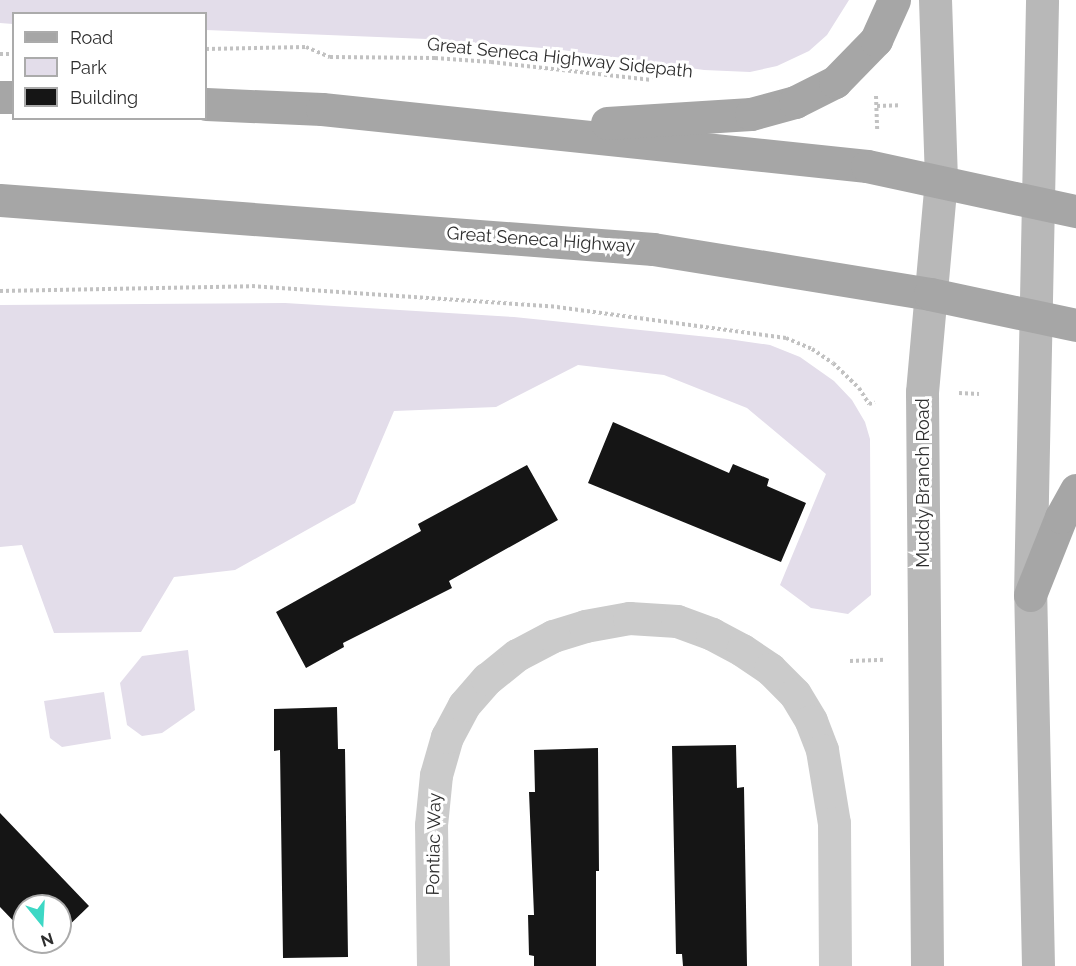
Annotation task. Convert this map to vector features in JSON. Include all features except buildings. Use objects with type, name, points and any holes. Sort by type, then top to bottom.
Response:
[{"type":"main road","points":[[514,129],[751,114],[795,102],[835,82],[876,40],[894,0]]},
{"type":"main road","name":"Muddy Branch Road","points":[[927,966],[922,397],[941,180],[935,0]]},
{"type":"main road","points":[[1038,966],[1030,595],[1042,0]]},
{"type":"main road","points":[[207,105],[322,109],[867,166],[941,180],[1076,211]]},
{"type":"main road","name":"Great Seneca Highway","points":[[0,200],[653,249],[930,294],[1076,325]]},
{"type":"main road","points":[[1030,595],[1061,517],[1076,490]]},
{"type":"street","name":"Pontiac Way","points":[[434,966],[431,825],[436,775],[447,737],[464,705],[487,679],[517,655],[553,636],[585,626],[629,618],[677,621],[712,634],[742,650],[770,669],[795,694],[811,721],[825,760],[834,823],[835,966]]},
{"type":"path","name":"Great Seneca Highway Sidepath","points":[[207,49],[306,47],[330,57],[480,61],[654,80]]},
{"type":"path","points":[[874,87],[877,106],[877,136]]},
{"type":"path","points":[[877,106],[902,105]]},
{"type":"path","points":[[0,291],[252,286],[569,308],[786,338],[812,349],[833,363],[859,388],[869,404],[875,402]]},
{"type":"path","points":[[956,393],[979,394]]},
{"type":"path","points":[[850,661],[885,660]]},
{"type":"green space","points":[[0,0],[849,0],[827,35],[809,51],[777,66],[750,72],[704,70],[555,49],[427,39],[207,30],[207,12],[12,12],[12,24],[0,23]]},
{"type":"green space","points":[[285,303],[514,317],[728,339],[770,345],[800,357],[834,381],[852,400],[865,422],[870,439],[871,595],[848,614],[811,608],[780,585],[826,474],[747,408],[664,375],[578,365],[496,407],[394,411],[355,503],[235,570],[174,577],[141,632],[54,633],[22,545],[0,547],[0,305]]},
{"type":"green space","points":[[188,650],[195,710],[162,733],[142,736],[127,725],[120,683],[142,656]]},
{"type":"green space","points":[[104,692],[111,739],[62,747],[50,738],[44,701]]}]
